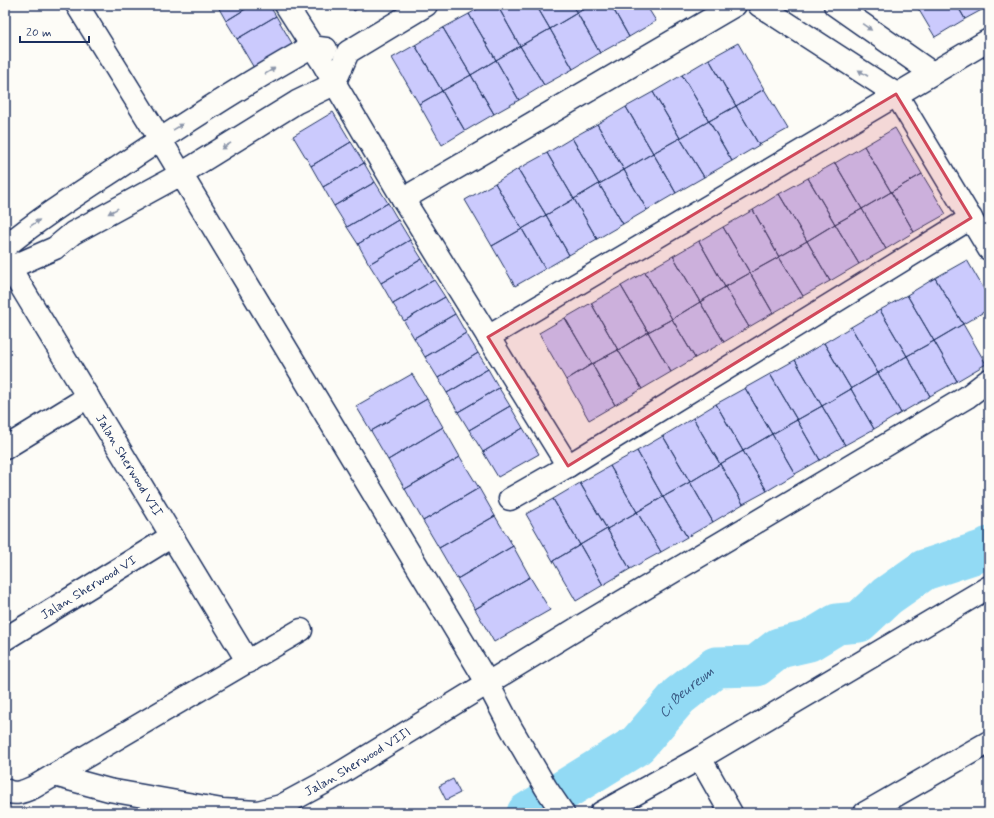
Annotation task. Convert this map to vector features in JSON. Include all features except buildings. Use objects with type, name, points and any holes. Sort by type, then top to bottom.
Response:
[{"type":"street","points":[[77,5],[160,139],[487,682],[511,728],[546,788],[563,813]]},
{"type":"street","points":[[286,5],[568,466]]},
{"type":"street","points":[[7,266],[55,248],[73,233],[181,174],[297,102],[334,84],[348,52],[426,5]]},
{"type":"street","points":[[403,198],[735,5]]},
{"type":"street","points":[[759,5],[896,94],[989,249]]},
{"type":"street","points":[[835,5],[932,73]]},
{"type":"street","points":[[488,337],[989,40]]},
{"type":"street","points":[[5,247],[29,227],[160,139],[284,62],[311,47],[348,52]]},
{"type":"street","points":[[510,499],[568,466],[971,218]]},
{"type":"street","name":"Jalan Sherwood VII","points":[[7,266],[248,662]]},
{"type":"street","name":"Jalan Sherwood VIII","points":[[54,775],[109,790],[222,810],[258,812],[281,806],[329,780],[487,682],[967,397],[989,380]]},
{"type":"street","points":[[5,448],[88,397]]},
{"type":"street","name":"Jalan Sherwood VI","points":[[5,639],[172,536]]},
{"type":"street","points":[[601,813],[700,758],[989,587]]},
{"type":"street","points":[[5,790],[20,793],[34,787],[302,630]]},
{"type":"street","points":[[865,813],[989,742]]},
{"type":"street","points":[[700,758],[732,813]]},
{"type":"highlighted area","points":[[896,94],[971,218],[568,466],[488,337]]},
{"type":"waterway","name":"Ci Beureum","points":[[527,813],[637,745],[679,696],[716,667],[756,666],[779,648],[809,641],[837,624],[859,622],[887,596],[924,570],[985,550],[989,547]]}]
